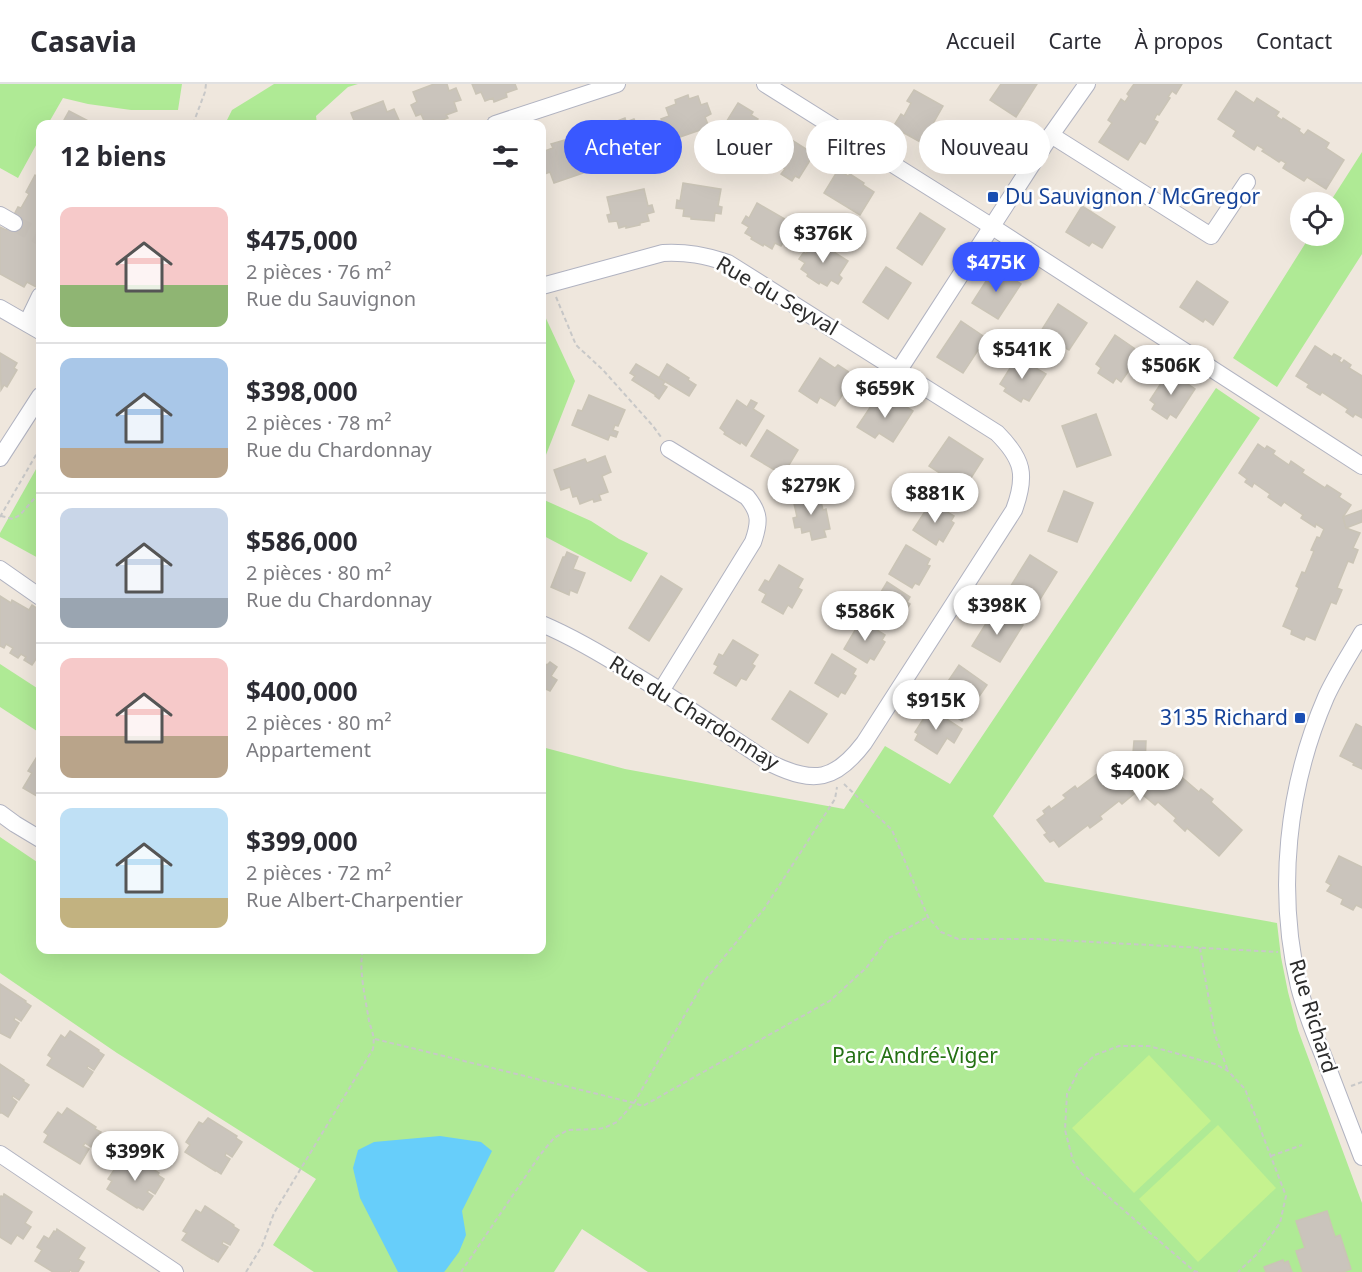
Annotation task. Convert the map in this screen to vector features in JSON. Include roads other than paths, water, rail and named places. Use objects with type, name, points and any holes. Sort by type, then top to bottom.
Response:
[{"type":"street","points":[[507,120],[617,84]]},
{"type":"street","points":[[765,84],[991,226],[1362,466]]},
{"type":"street","points":[[898,370],[1051,135],[1087,84]]},
{"type":"street","points":[[1051,135],[1211,236],[1246,182]]},
{"type":"street","name":"Rue du Seyval","points":[[546,285],[663,253],[683,252],[707,256],[728,263],[898,370]]},
{"type":"street","points":[[0,308],[34,327]]},
{"type":"street","name":"Rue du Chardonnay","points":[[546,626],[600,653],[772,764],[801,775],[815,776],[834,772],[846,765],[864,743],[1005,525],[1020,493],[1022,477],[1018,460],[1010,446],[997,433],[898,370]]},
{"type":"street","points":[[0,458],[36,402]]},
{"type":"street","points":[[661,691],[753,542],[759,527],[754,505],[747,497],[669,449]]},
{"type":"street","points":[[0,569],[36,594]]},
{"type":"street","name":"Rue Richard","points":[[1362,633],[1327,696],[1300,770],[1293,804],[1287,866],[1292,954],[1299,987],[1362,1157]]},
{"type":"street","points":[[0,813],[36,837]]},
{"type":"street","points":[[0,1154],[175,1272]]},
{"type":"water","points":[[440,1136],[481,1142],[492,1151],[462,1211],[466,1235],[459,1252],[445,1271],[398,1272],[360,1198],[353,1168],[358,1150],[374,1142]]},
{"type":"tunnel","points":[[14,223],[36,235]]},
{"type":"place","name":"Du Sauvignon / McGregor","points":[[993,197]]},
{"type":"place","name":"3135 Richard","points":[[1300,718]]},
{"type":"park label","name":"Parc André-Viger","points":[[915,1056]]}]
